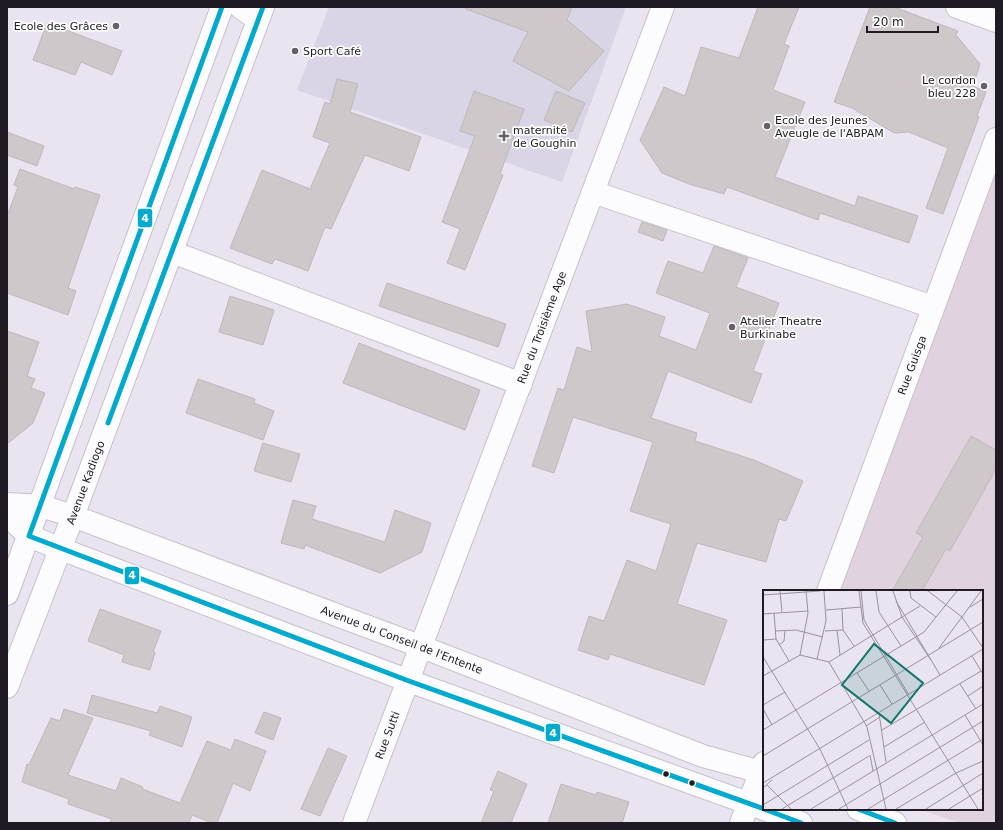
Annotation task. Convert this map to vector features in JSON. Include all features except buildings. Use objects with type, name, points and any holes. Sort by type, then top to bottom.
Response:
[{"type":"main road","points":[[7,594],[41,506],[222,7]]},
{"type":"main road","points":[[240,7],[261,14]]},
{"type":"main road","name":"Rue du Troisième Age","points":[[422,647],[662,7]]},
{"type":"main road","points":[[957,7],[996,21]]},
{"type":"main road","name":"Avenue Kadiogo","points":[[7,687],[61,549],[261,14]]},
{"type":"main road","name":"Rue Guisga","points":[[828,590],[996,139]]},
{"type":"main road","points":[[593,192],[933,307]]},
{"type":"main road","points":[[172,252],[521,384]]},
{"type":"main road","name":"Avenue du Conseil de l'Entente","points":[[7,504],[41,506],[73,516],[422,647],[703,756],[763,769]]},
{"type":"main road","points":[[7,515],[29,536],[61,549],[755,811],[801,823]]},
{"type":"main road","name":"Rue Sutti","points":[[354,823],[422,647]]},
{"type":"main road","points":[[755,811],[763,769]]},
{"type":"main road","points":[[861,810],[895,823]]},
{"type":"shaded area","name":"maternité de Goughin","points":[[329,7],[626,7],[562,182],[297,90]]},
{"type":"shaded area","points":[[996,163],[996,823],[959,823],[922,810],[983,810],[983,590],[836,590]]},
{"type":"transit line","name":"4","points":[[222,7],[29,536],[409,681],[763,809]]},
{"type":"transit line","name":"4","points":[[108,423],[263,7]]},
{"type":"transit line","name":"4","points":[[767,810],[801,823]]},
{"type":"transit line","name":"4","points":[[861,810],[895,823]]},
{"type":"place","name":"Ecole des Grâces","points":[[116,26]]},
{"type":"place","name":"Sport Café","points":[[295,51]]},
{"type":"place","name":"Le cordon bleu 228","points":[[984,86]]},
{"type":"place","name":"Ecole des Jeunes Aveugle de l'ABPAM","points":[[767,126]]},
{"type":"place","name":"maternité de Goughin","points":[[504,136]]},
{"type":"place","name":"Atelier Theatre Burkinabe","points":[[732,327]]}]
